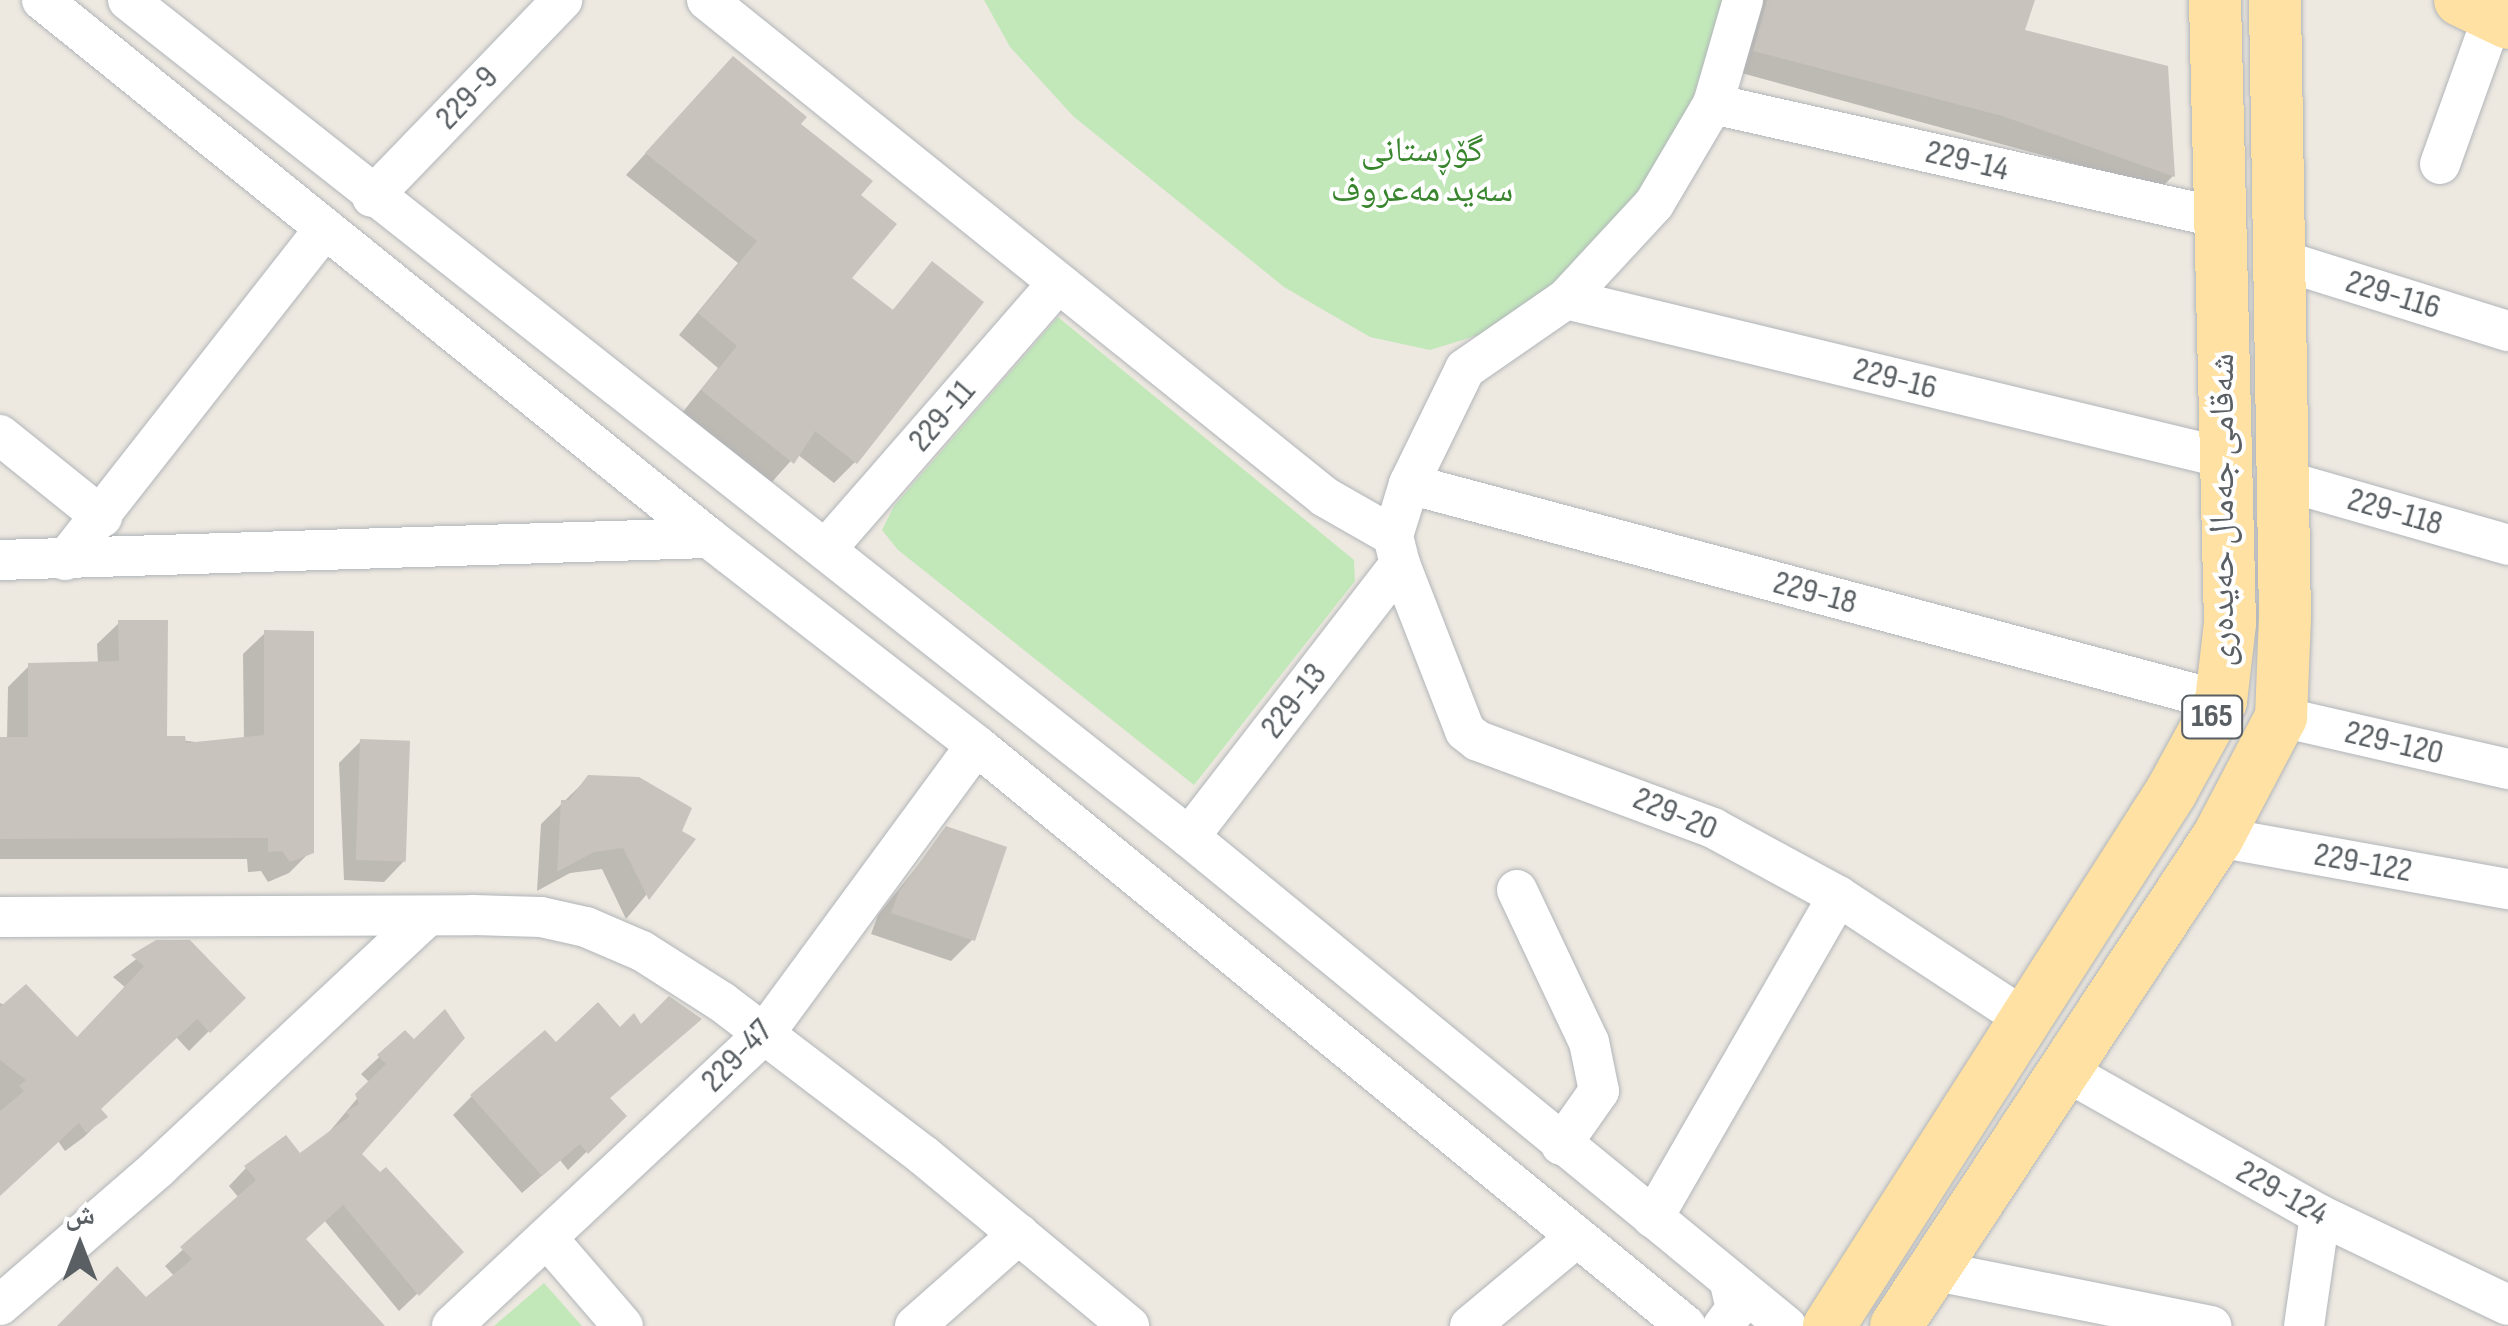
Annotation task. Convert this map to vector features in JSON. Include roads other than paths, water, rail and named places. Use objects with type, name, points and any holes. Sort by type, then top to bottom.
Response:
[{"type":"main road","name":"شەقامی جەمال حەیدەری","points":[[1829,1326],[2171,792],[2221,702],[2230,622],[2215,0]]},
{"type":"main road","name":"شەقامی جەمال حەیدەری","points":[[1896,1326],[2218,837],[2281,717],[2275,0]]},
{"type":"main road","points":[[2222,359],[2279,360]]},
{"type":"street","points":[[42,0],[709,538],[976,745],[1686,1326]]},
{"type":"street","points":[[128,0],[372,197],[1189,837],[1786,1326]]},
{"type":"street","name":"229-9","points":[[372,197],[562,0]]},
{"type":"street","points":[[707,0],[1324,497],[1396,550],[1409,484],[1465,369],[1566,299],[1654,204],[1713,104],[1743,0]]},
{"type":"street","points":[[2440,164],[2487,13]]},
{"type":"street","points":[[176,109],[210,66]]},
{"type":"street","name":"229-14","points":[[1713,104],[2221,218]]},
{"type":"street","points":[[65,560],[325,229]]},
{"type":"street","name":"229-116","points":[[2278,259],[2508,331]]},
{"type":"street","name":"229-11","points":[[826,549],[1058,283]]},
{"type":"street","name":"229-16","points":[[1566,299],[2224,458]]},
{"type":"street","points":[[0,435],[102,517]]},
{"type":"street","name":"229-118","points":[[2282,480],[2508,545]]},
{"type":"street","name":"229-18","points":[[1409,484],[2221,702]]},
{"type":"street","points":[[0,560],[709,538]]},
{"type":"street","name":"229-13","points":[[1189,837],[1396,550]]},
{"type":"street","name":"229-20","points":[[1396,550],[1464,731],[1713,828],[1838,896],[2024,1018]]},
{"type":"street","name":"229-120","points":[[2281,717],[2508,769]]},
{"type":"street","name":"229-47","points":[[452,1326],[764,1034],[976,745]]},
{"type":"street","name":"229-122","points":[[2218,837],[2508,889]]},
{"type":"street","points":[[1180,912],[1224,866]]},
{"type":"street","points":[[1518,890],[1589,1042],[1598,1091],[1561,1145]]},
{"type":"street","points":[[1653,1218],[1838,896]]},
{"type":"street","points":[[0,917],[541,917],[586,927],[642,952],[764,1034],[1020,1234],[1129,1326]]},
{"type":"street","points":[[0,1304],[158,1168],[426,917]]},
{"type":"street","name":"229-124","points":[[2062,1069],[2320,1215],[2508,1305]]},
{"type":"street","points":[[2304,1326],[2320,1215]]},
{"type":"street","points":[[916,1326],[1020,1234]]},
{"type":"street","points":[[1470,1326],[1577,1237]]},
{"type":"street","points":[[547,1238],[623,1326]]},
{"type":"street","points":[[1931,1270],[2210,1326]]},
{"type":"street","points":[[1722,1326],[1736,1309],[1730,1282]]},
{"type":"park label","name":"گۆڕستانی سەید مەعروف","points":[[1422,171]]}]
